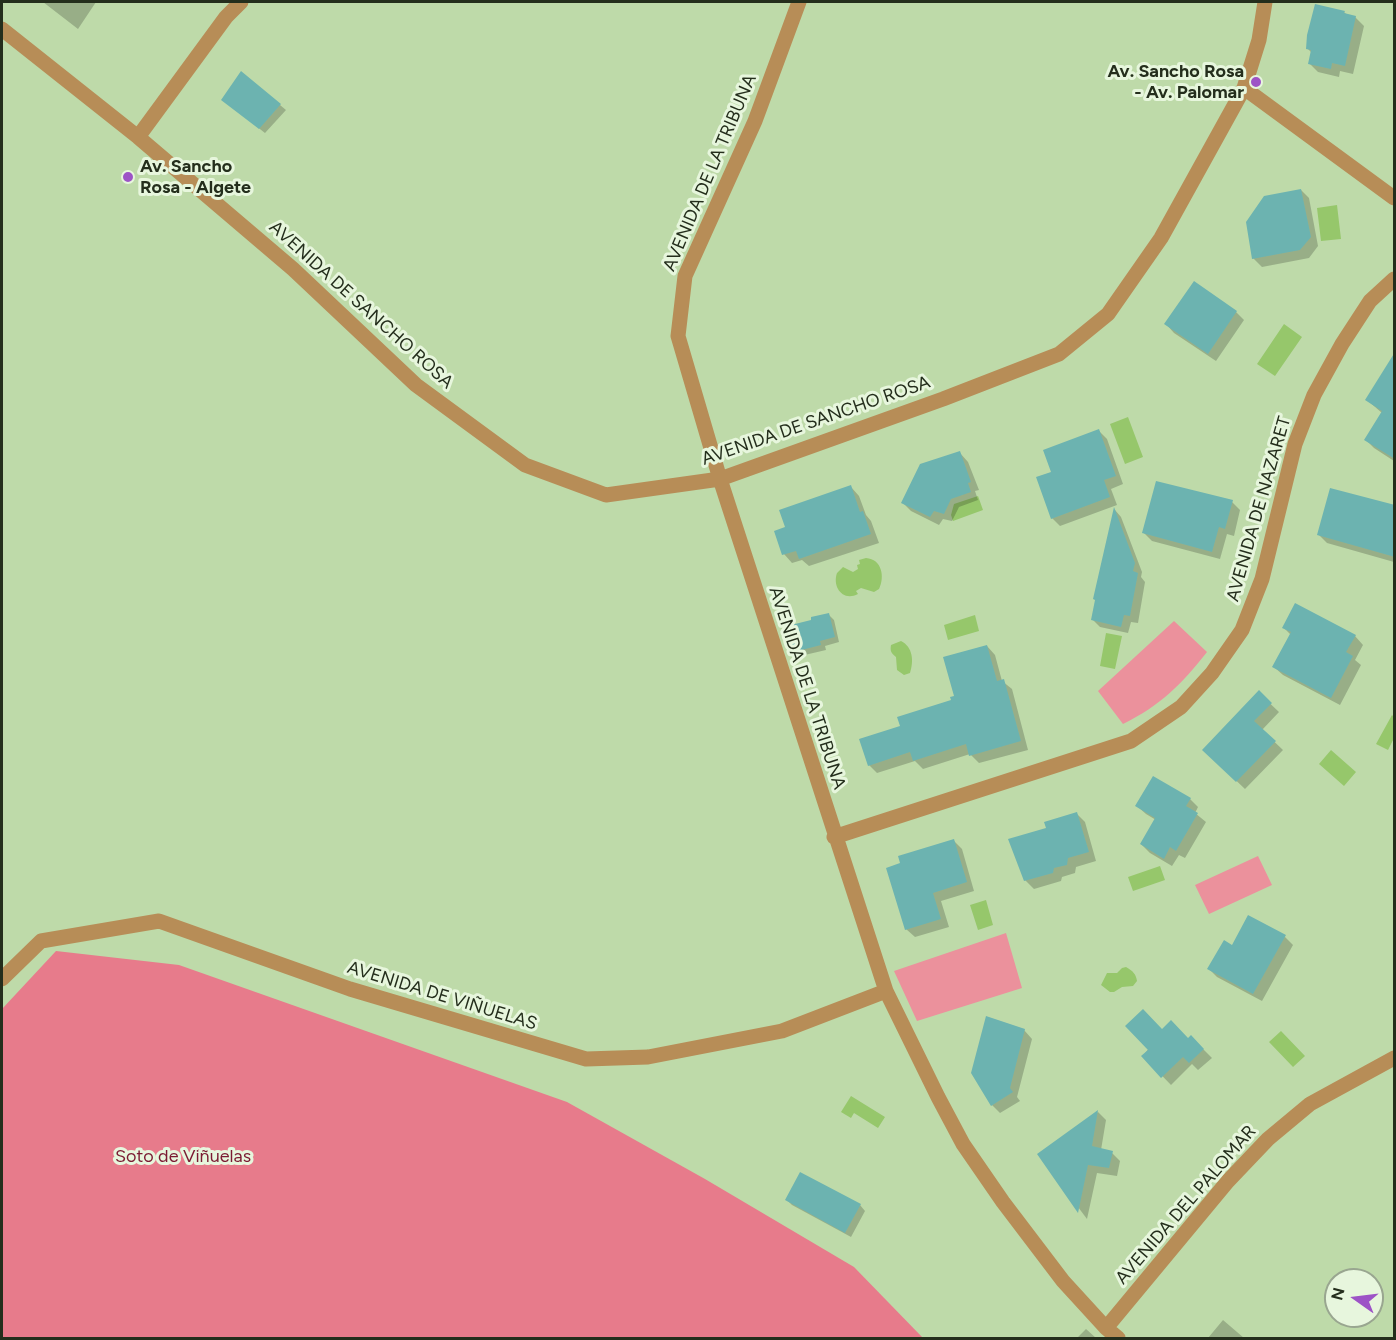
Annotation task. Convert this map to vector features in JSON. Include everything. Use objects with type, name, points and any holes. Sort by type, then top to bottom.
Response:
[{"type":"street","points":[[138,137],[226,16],[241,2]]},
{"type":"street","name":"AVENIDA DE LA TRIBUNA","points":[[800,2],[755,121],[685,276],[678,336],[720,479],[834,837],[886,991],[963,1144],[1003,1202],[1063,1281],[1118,1338]]},
{"type":"street","name":"AVENIDA DE SANCHO ROSA","points":[[2,29],[138,137],[293,268],[416,385],[525,465],[606,495],[720,479],[1059,354],[1108,314],[1161,238],[1244,88],[1259,40],[1265,2]]},
{"type":"street","points":[[1244,88],[1395,198]]},
{"type":"street","name":"AVENIDA DE NAZARET","points":[[834,837],[1131,741],[1181,707],[1212,673],[1242,630],[1262,579],[1295,444],[1314,395],[1342,344],[1370,301],[1395,279]]},
{"type":"street","name":"AVENIDA DE VIÑUELAS","points":[[2,979],[40,941],[159,921],[350,989],[586,1059],[648,1058],[782,1031],[886,991]]},
{"type":"street","name":"AVENIDA DEL PALOMAR","points":[[1106,1328],[1228,1181],[1268,1139],[1310,1104],[1395,1058]]},
{"type":"shaded area","points":[[1337,205],[1341,239],[1321,241],[1317,208]]},
{"type":"shaded area","points":[[1284,324],[1302,337],[1275,376],[1257,364]]},
{"type":"shaded area","points":[[1128,417],[1143,457],[1125,464],[1110,424]]},
{"type":"shaded area","points":[[978,496],[983,510],[953,521],[951,515],[954,504]]},
{"type":"shaded area","points":[[866,558],[876,562],[881,569],[882,579],[879,589],[874,592],[861,588],[856,591],[858,594],[853,596],[843,595],[837,588],[837,573],[843,567],[853,572],[858,569],[859,560]]},
{"type":"shaded area","points":[[975,615],[979,631],[948,640],[944,625]]},
{"type":"shaded area","points":[[1174,621],[1207,652],[1170,693],[1123,724],[1098,691]]},
{"type":"shaded area","points":[[1106,633],[1122,636],[1115,669],[1100,666]]},
{"type":"shaded area","points":[[901,641],[908,647],[912,659],[910,673],[904,675],[897,670],[896,657],[891,649],[891,645]]},
{"type":"shaded area","points":[[1392,715],[1394,717],[1394,738],[1388,750],[1376,744]]},
{"type":"shaded area","points":[[1331,750],[1356,772],[1344,786],[1319,764]]},
{"type":"shaded area","points":[[1258,856],[1272,885],[1209,914],[1195,885]]},
{"type":"shaded area","points":[[1160,866],[1165,880],[1133,891],[1128,877]]},
{"type":"shaded area","points":[[986,900],[993,925],[978,930],[970,905]]},
{"type":"shaded area","points":[[1006,933],[1022,988],[917,1021],[894,971]]},
{"type":"shaded area","points":[[1126,967],[1136,976],[1137,981],[1133,986],[1122,987],[1110,992],[1101,985],[1107,973],[1117,973]]},
{"type":"shaded area","points":[[1281,1031],[1305,1056],[1293,1067],[1269,1042]]},
{"type":"shaded area","points":[[851,1096],[885,1117],[878,1128],[854,1113],[851,1118],[841,1112]]},
{"type":"green space","name":"Soto de Viñuelas","points":[[56,951],[179,965],[567,1102],[705,1179],[854,1267],[923,1338],[2,1338],[2,1009]]},
{"type":"building","points":[[1315,4],[1356,16],[1345,66],[1332,63],[1331,69],[1308,64],[1311,50],[1306,49],[1307,35]]},
{"type":"building","points":[[241,71],[281,104],[259,129],[221,100]]},
{"type":"building","points":[[1301,189],[1311,237],[1300,250],[1252,259],[1246,222],[1264,196]]},
{"type":"building","points":[[1194,281],[1237,311],[1208,354],[1164,324]]},
{"type":"building","points":[[1395,352],[1395,459],[1364,440],[1382,411],[1365,400]]},
{"type":"building","points":[[1099,429],[1116,476],[1104,480],[1110,497],[1051,519],[1036,477],[1051,472],[1043,450]]},
{"type":"building","points":[[960,451],[971,482],[968,483],[971,492],[951,499],[944,514],[934,511],[930,517],[901,503],[920,464]]},
{"type":"building","points":[[1156,481],[1233,500],[1225,529],[1219,527],[1212,552],[1142,533]]},
{"type":"building","points":[[851,485],[860,512],[863,511],[871,534],[799,559],[796,551],[782,555],[774,531],[785,527],[779,510]]},
{"type":"building","points":[[1330,488],[1395,505],[1395,557],[1317,535]]},
{"type":"building","points":[[1114,507],[1135,563],[1133,571],[1138,573],[1130,616],[1124,615],[1121,627],[1091,620],[1095,600],[1093,599]]},
{"type":"building","points":[[1295,603],[1356,635],[1346,652],[1353,656],[1331,698],[1272,667],[1291,632],[1282,628]]},
{"type":"building","points":[[829,613],[835,637],[820,641],[821,645],[790,653],[783,627]]},
{"type":"building","points":[[987,645],[997,681],[1004,679],[1021,741],[969,756],[966,744],[913,761],[910,752],[868,766],[859,739],[900,726],[897,717],[951,700],[950,697],[954,696],[943,657]]},
{"type":"building","points":[[1259,690],[1272,703],[1254,721],[1276,741],[1236,782],[1202,750]]},
{"type":"building","points":[[1153,776],[1191,798],[1186,806],[1198,813],[1176,851],[1170,847],[1164,859],[1140,844],[1155,818],[1135,806]]},
{"type":"building","points":[[1077,812],[1089,852],[1068,858],[1067,865],[1054,868],[1053,873],[1024,881],[1008,839],[1046,828],[1044,822]]},
{"type":"building","points":[[954,839],[967,882],[933,893],[941,919],[905,930],[886,868],[900,863],[898,856]]},
{"type":"building","points":[[1248,915],[1286,935],[1253,994],[1207,969],[1224,940],[1232,945]]},
{"type":"building","points":[[1143,1009],[1162,1029],[1171,1020],[1188,1038],[1191,1035],[1204,1049],[1189,1063],[1183,1057],[1161,1078],[1141,1056],[1148,1050],[1125,1026]]},
{"type":"building","points":[[986,1016],[1025,1029],[1010,1088],[1013,1092],[991,1106],[971,1073]]},
{"type":"building","points":[[1098,1110],[1092,1146],[1113,1151],[1109,1168],[1088,1165],[1078,1213],[1037,1154]]},
{"type":"building","points":[[800,1172],[861,1204],[845,1233],[785,1200]]},
{"type":"place","name":"Av. Sancho Rosa - Av. Palomar","points":[[1256,82]]},
{"type":"place","name":"Av. Sancho Rosa - Algete","points":[[128,177]]}]
